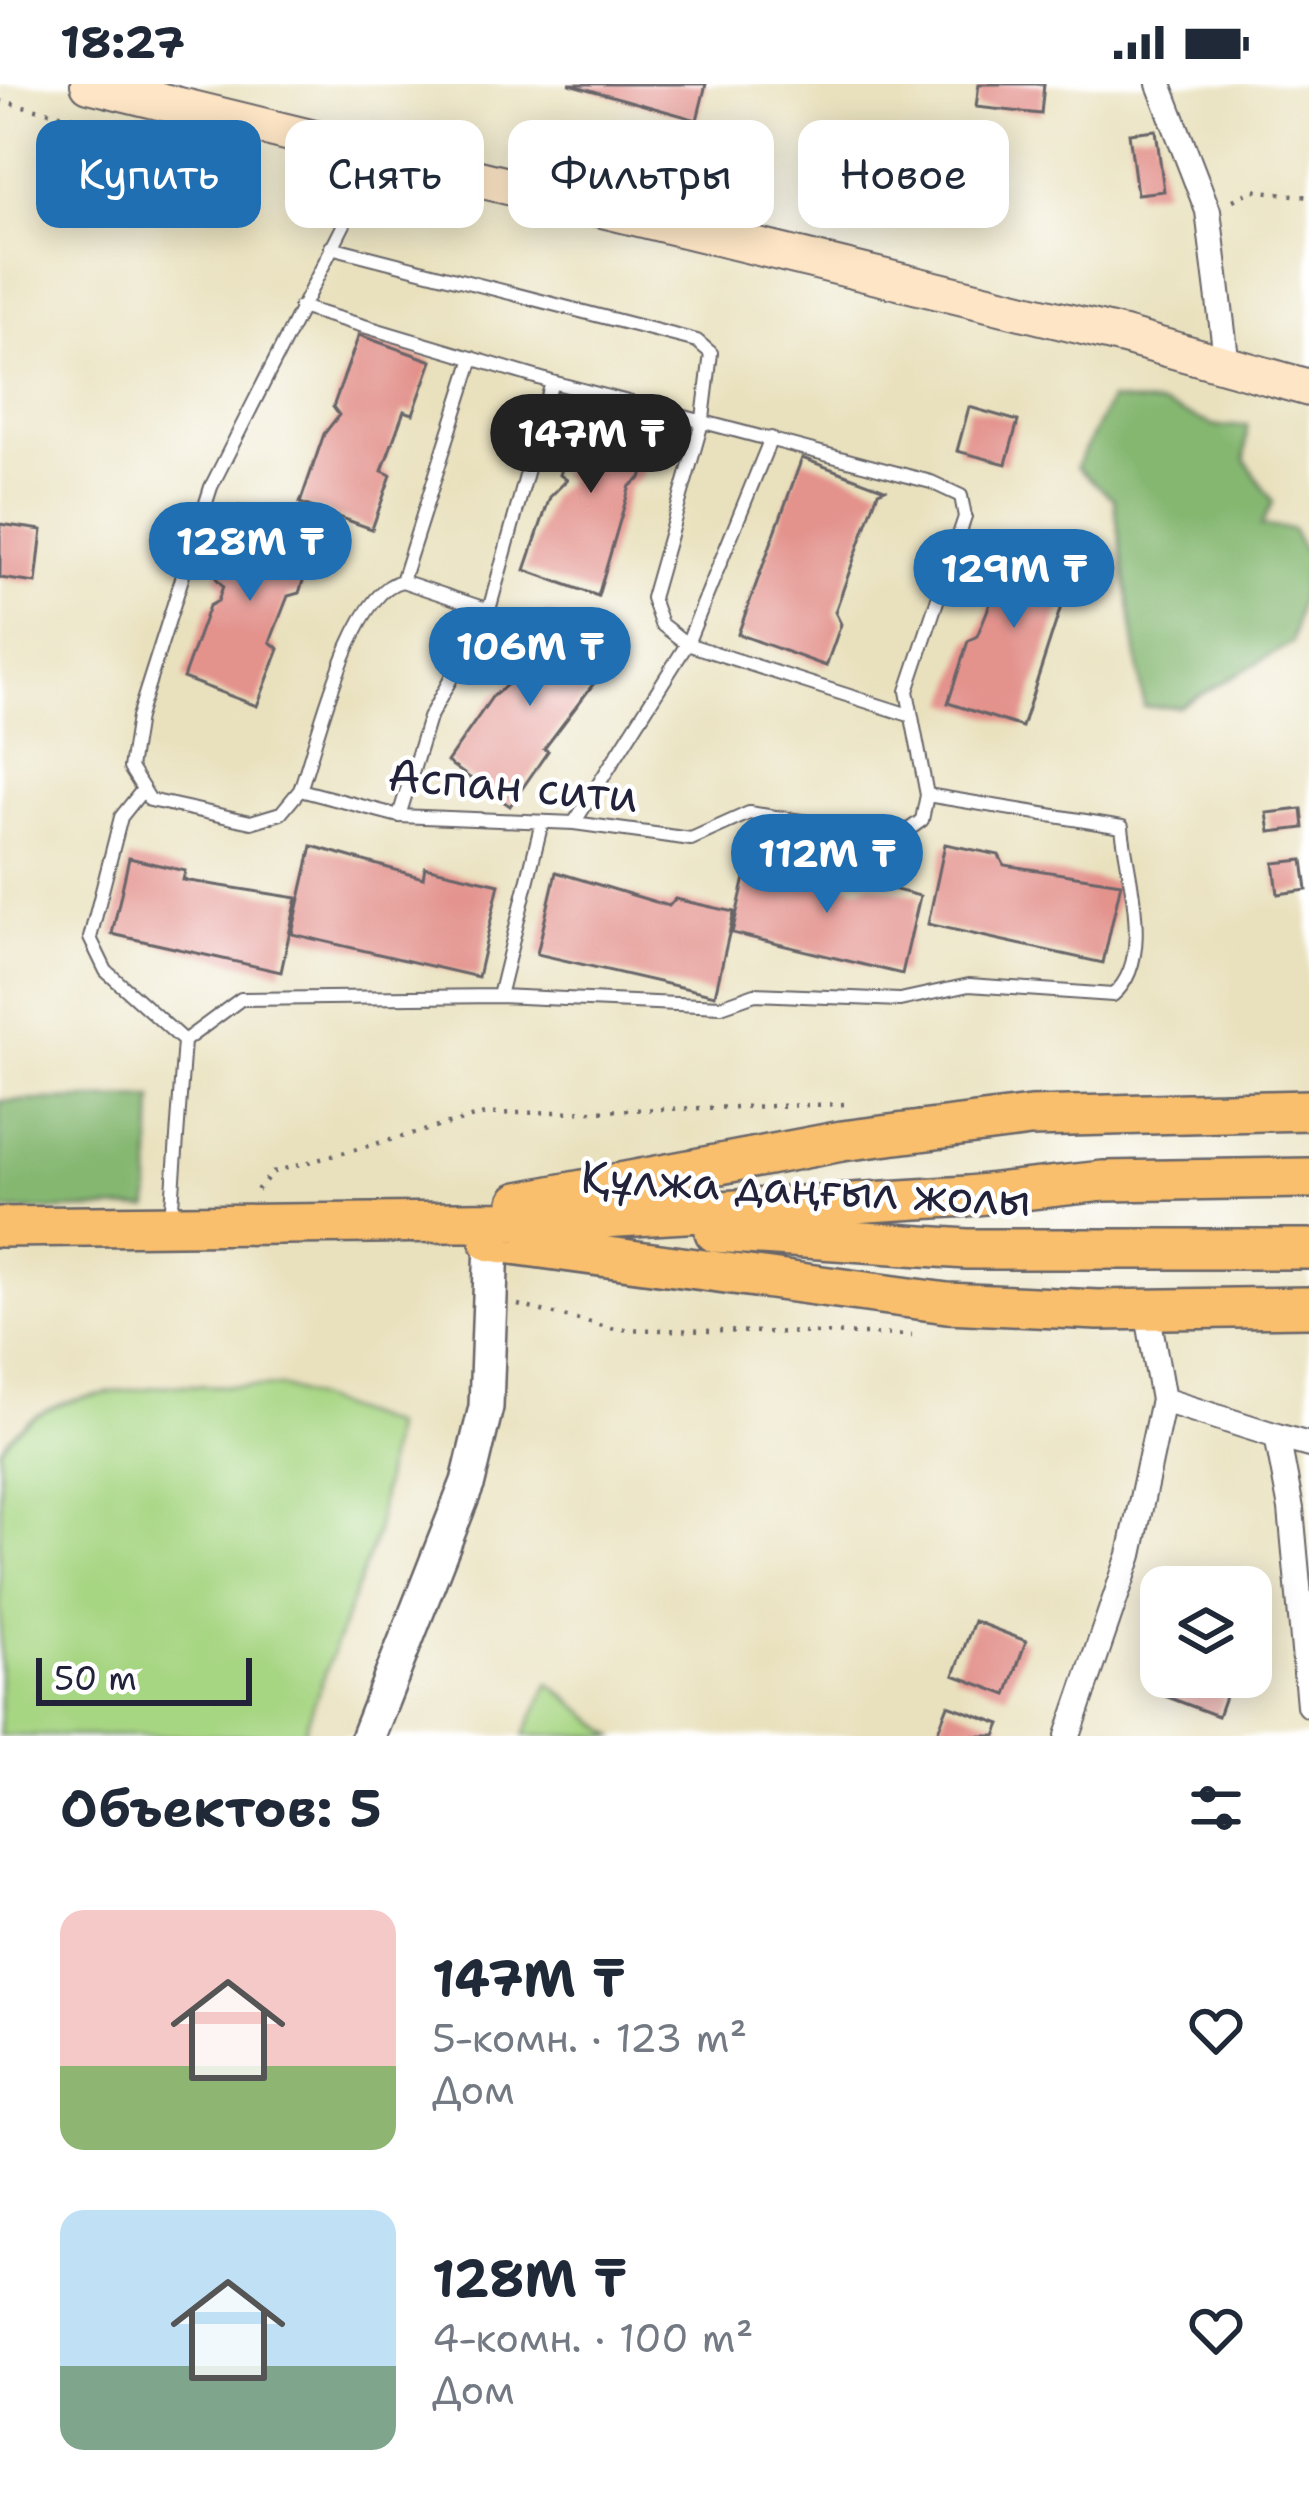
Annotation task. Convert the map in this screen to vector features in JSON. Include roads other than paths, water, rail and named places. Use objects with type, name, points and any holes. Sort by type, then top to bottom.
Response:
[{"type":"main road","points":[[89,84],[285,130]]},
{"type":"main road","points":[[484,179],[1309,388]]},
{"type":"main road","points":[[378,1226],[842,1141],[1030,1117],[1309,1110]]},
{"type":"main road","name":"Құлжа даңғыл жолы","points":[[552,1221],[968,1196],[1103,1180],[1309,1178]]},
{"type":"main road","points":[[0,1228],[552,1221]]},
{"type":"main road","name":"Құлжа даңғыл жолы","points":[[552,1221],[967,1249],[1309,1249]]},
{"type":"main road","points":[[378,1226],[947,1303],[1148,1309],[1309,1307]]},
{"type":"street","points":[[1159,84],[1208,211],[1227,365]]},
{"type":"street","points":[[368,1736],[468,1482],[486,1407],[492,1242]]},
{"type":"street","points":[[1068,1736],[1130,1556],[1162,1400],[1148,1309]]},
{"type":"street","points":[[1162,1400],[1309,1445]]},
{"type":"street","points":[[1277,1436],[1291,1509],[1309,1705]]},
{"type":"lane","points":[[341,228],[211,488],[138,717],[130,768],[141,792],[163,805],[251,822],[281,813],[300,790],[356,626],[380,589],[402,580],[489,610]]},
{"type":"lane","points":[[331,247],[697,340],[713,362],[704,419],[652,598],[661,623],[687,644],[909,715]]},
{"type":"lane","points":[[170,1227],[184,1041],[241,999],[500,996],[721,1006],[755,994],[900,1000],[969,985],[1113,994],[1130,980],[1137,957],[1122,827],[927,795],[907,691],[964,517],[961,496],[932,482],[552,382],[300,307]]},
{"type":"lane","points":[[402,580],[473,358]]},
{"type":"lane","points":[[399,816],[429,718],[489,610],[552,382]]},
{"type":"lane","points":[[574,823],[687,644],[771,439]]},
{"type":"lane","name":"Аспан сити","points":[[300,790],[399,816],[574,823],[691,839],[749,813],[899,836],[922,820],[927,795]]},
{"type":"lane","points":[[141,792],[121,817],[91,938],[106,971],[184,1041]]},
{"type":"lane","points":[[500,996],[542,822]]}]
